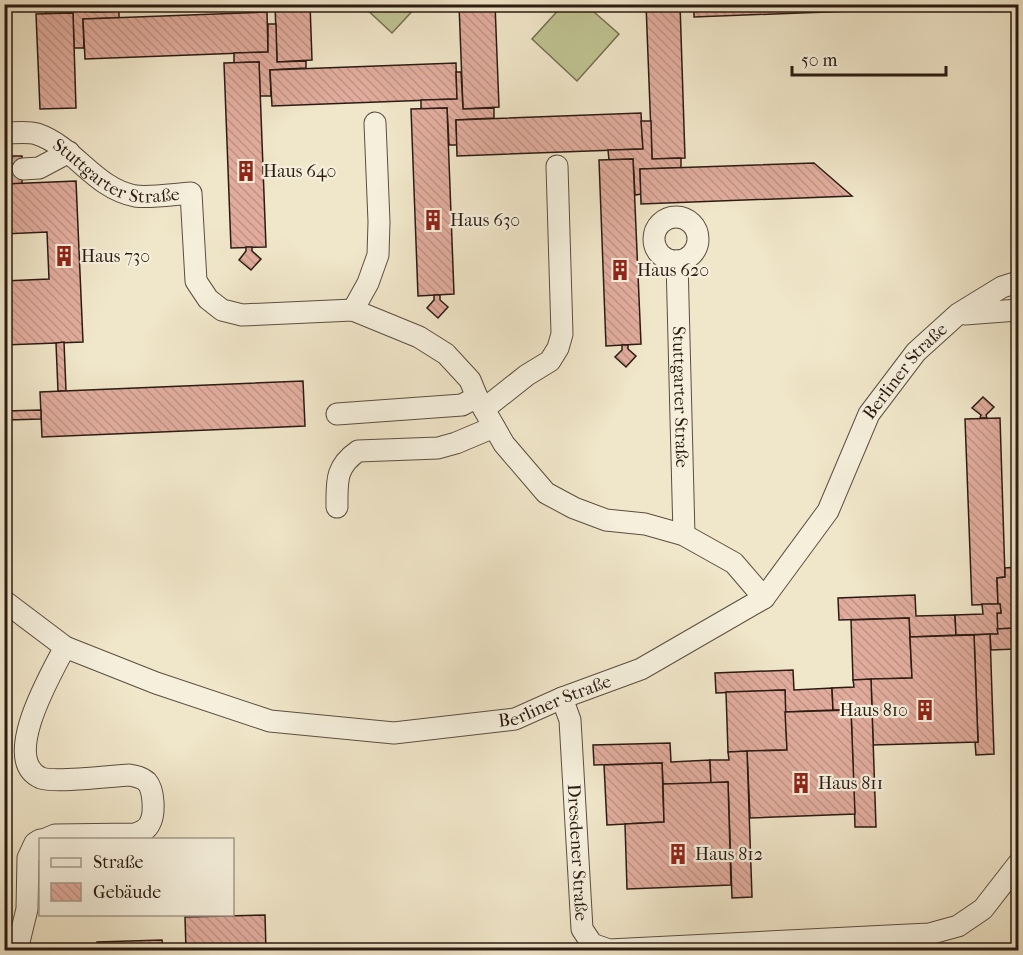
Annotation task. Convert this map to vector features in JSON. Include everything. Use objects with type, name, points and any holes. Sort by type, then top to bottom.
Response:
[{"type":"lane","points":[[353,310],[368,283],[378,255],[375,123]]},
{"type":"lane","name":"Stuttgarter Straße","points":[[4,133],[35,133],[69,152],[91,174],[114,189],[136,196],[192,193],[196,281],[208,299],[222,310],[242,315],[353,310],[419,337],[446,354],[470,380],[504,444],[546,493],[574,508],[606,520],[645,524],[684,535],[734,563],[764,598]]},
{"type":"lane","points":[[23,169],[39,168],[69,152]]},
{"type":"lane","points":[[337,507],[340,469],[348,458],[358,451],[438,448],[456,443],[485,411],[527,375],[550,361],[560,341],[563,322],[557,166]]},
{"type":"lane","name":"Stuttgarter Straße","points":[[677,261],[684,535]]},
{"type":"lane","name":"Berliner Straße","points":[[4,601],[65,647],[156,683],[270,721],[394,733],[515,719],[562,698],[641,669],[764,598],[828,511],[869,414],[916,352],[958,314],[1002,287],[1018,282]]},
{"type":"lane","points":[[958,314],[1018,310]]},
{"type":"lane","points":[[337,414],[462,405],[485,411]]},
{"type":"lane","points":[[48,838],[135,834],[145,830],[151,822],[153,803],[147,782],[139,777],[129,775],[42,778],[27,769],[22,756],[27,719],[65,647]]},
{"type":"lane","name":"Dresdener Straße","points":[[562,698],[570,720],[582,929],[592,944],[609,950],[929,934],[958,926],[983,909],[1018,864]]},
{"type":"lane","points":[[17,951],[27,909],[28,858],[35,843],[39,841]]},
{"type":"green space","points":[[362,5],[418,5],[392,33]]},
{"type":"green space","points":[[563,5],[586,5],[619,34],[577,81],[532,39]]},
{"type":"building","points":[[4,4],[52,4],[4,6]]},
{"type":"building","points":[[91,4],[91,12],[119,11],[119,18],[83,19],[84,48],[74,48],[73,13],[46,14],[46,5]]},
{"type":"building","points":[[91,4],[126,4],[126,11],[91,12]]},
{"type":"building","points":[[275,4],[310,4],[312,60],[277,62]]},
{"type":"building","points":[[459,4],[495,4],[499,107],[463,109]]},
{"type":"building","points":[[646,4],[680,4],[685,158],[652,159]]},
{"type":"building","points":[[694,4],[878,4],[878,10],[694,17]]},
{"type":"building","points":[[267,12],[268,52],[85,59],[83,19]]},
{"type":"building","points":[[73,13],[76,108],[40,109],[36,14]]},
{"type":"building","points":[[268,24],[276,24],[277,62],[306,61],[306,68],[270,70],[271,96],[260,96],[259,62],[234,63],[234,53],[268,52]]},
{"type":"building","name":"Haus 640","points":[[259,62],[266,247],[231,248],[224,63]]},
{"type":"building","points":[[456,63],[457,99],[272,106],[270,70]]},
{"type":"building","points":[[456,72],[461,72],[463,109],[494,108],[494,118],[456,120],[457,145],[449,145],[447,108],[421,109],[421,100],[457,99]]},
{"type":"building","name":"Haus 630","points":[[447,108],[454,294],[418,296],[411,109]]},
{"type":"building","points":[[641,113],[643,149],[457,156],[456,120]]},
{"type":"building","points":[[641,121],[651,121],[652,159],[681,158],[681,168],[640,169],[641,194],[635,195],[633,159],[609,160],[608,150],[643,149]]},
{"type":"building","points":[[4,156],[22,156],[22,184],[7,184]]},
{"type":"building","name":"Haus 620","points":[[633,159],[641,344],[606,346],[599,160]]},
{"type":"building","points":[[814,163],[852,196],[641,204],[640,169]]},
{"type":"building","name":"Haus 730","points":[[76,181],[83,342],[4,345],[4,281],[49,279],[47,232],[4,234],[4,184]]},
{"type":"building","points":[[246,247],[252,247],[252,251],[261,259],[251,270],[239,260],[246,251]]},
{"type":"building","points":[[434,295],[440,295],[440,300],[448,307],[438,318],[427,308],[434,300]]},
{"type":"building","points":[[64,342],[66,391],[58,391],[56,343]]},
{"type":"building","points":[[622,345],[628,345],[628,349],[636,356],[626,367],[615,357],[622,350]]},
{"type":"building","points":[[4,365],[8,446],[4,446]]},
{"type":"building","points":[[303,381],[305,426],[42,437],[40,392]]},
{"type":"building","points":[[983,397],[994,407],[986,415],[987,418],[980,418],[981,415],[972,408]]},
{"type":"building","points":[[41,410],[41,419],[7,420],[6,411]]},
{"type":"building","points":[[1000,418],[1005,577],[997,578],[998,604],[972,605],[965,419]]},
{"type":"building","points":[[1017,556],[1018,628],[997,629],[997,613],[1001,613],[1000,604],[998,604],[997,578],[1005,577],[1005,568],[1017,567]]},
{"type":"building","points":[[915,595],[916,616],[955,615],[956,635],[910,637],[909,618],[839,620],[838,598]]},
{"type":"building","points":[[982,604],[1000,604],[1001,613],[997,613],[998,634],[956,635],[955,615],[983,614]]},
{"type":"building","points":[[909,618],[912,678],[853,680],[851,620]]},
{"type":"building","points":[[1014,628],[1015,649],[991,650],[990,634],[998,634],[997,629]]},
{"type":"building","points":[[990,634],[994,754],[976,755],[975,742],[978,742],[974,635]]},
{"type":"building","name":"Haus 810","points":[[974,635],[978,742],[873,745],[871,679],[912,678],[910,637]]},
{"type":"building","points":[[793,670],[794,690],[832,688],[833,710],[785,712],[785,690],[716,693],[715,673]]},
{"type":"building","points":[[871,679],[876,827],[855,827],[851,710],[833,710],[832,688],[854,687],[853,680]]},
{"type":"building","points":[[785,690],[787,750],[728,752],[726,692]]},
{"type":"building","name":"Haus 811","points":[[851,710],[855,814],[750,818],[747,751],[787,750],[785,712]]},
{"type":"building","points":[[670,743],[671,762],[710,760],[711,783],[663,784],[662,763],[594,765],[593,745]]},
{"type":"building","points":[[747,751],[752,897],[732,898],[728,782],[711,783],[710,760],[729,760],[728,752]]},
{"type":"building","points":[[662,763],[664,822],[607,825],[604,765]]},
{"type":"building","name":"Haus 812","points":[[728,782],[731,885],[627,889],[625,824],[664,822],[663,784]]},
{"type":"building","points":[[265,915],[266,950],[186,950],[185,917]]},
{"type":"building","points":[[162,940],[163,950],[97,950],[97,942]]},
{"type":"building","points":[[286,947],[302,947],[302,950],[286,950]]},
{"type":"tunnel","points":[[4,169],[23,169]]},
{"type":"place","name":"Haus 640","points":[[246,171]]},
{"type":"place","name":"Haus 630","points":[[433,220]]},
{"type":"place","name":"Haus 730","points":[[64,256]]},
{"type":"place","name":"Haus 620","points":[[620,270]]},
{"type":"place","name":"Haus 810","points":[[925,710]]},
{"type":"place","name":"Haus 811","points":[[801,783]]},
{"type":"place","name":"Haus 812","points":[[678,854]]}]
